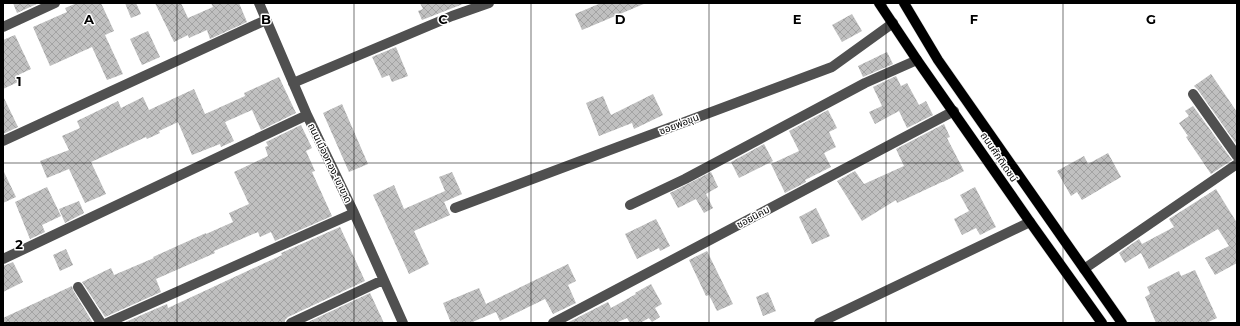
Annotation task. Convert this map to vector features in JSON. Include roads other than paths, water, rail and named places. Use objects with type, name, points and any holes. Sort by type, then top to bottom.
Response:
[{"type":"main road","name":"ถนนศักดิเดชน์","points":[[879,3],[917,60],[1102,323]]},
{"type":"main road","points":[[904,3],[938,60],[1122,323]]},
{"type":"street","points":[[3,27],[55,3]]},
{"type":"street","name":"ถนนเมืองทอง-เขาขาด","points":[[259,3],[307,116],[354,213],[403,323]]},
{"type":"street","points":[[293,83],[452,16],[489,3]]},
{"type":"street","points":[[3,141],[266,20]]},
{"type":"street","name":"ซอยพ่อขุน","points":[[455,208],[832,67],[893,23]]},
{"type":"street","points":[[630,205],[684,179],[865,83],[917,60]]},
{"type":"street","points":[[1192,94],[1237,156]]},
{"type":"street","name":"ซอยนิคม","points":[[553,323],[954,111]]},
{"type":"street","points":[[3,259],[307,116]]},
{"type":"street","points":[[1084,269],[1237,164]]},
{"type":"street","points":[[107,323],[354,213]]},
{"type":"street","points":[[819,323],[1030,222]]},
{"type":"street","points":[[291,323],[383,280]]},
{"type":"street","points":[[78,287],[101,323]]}]
